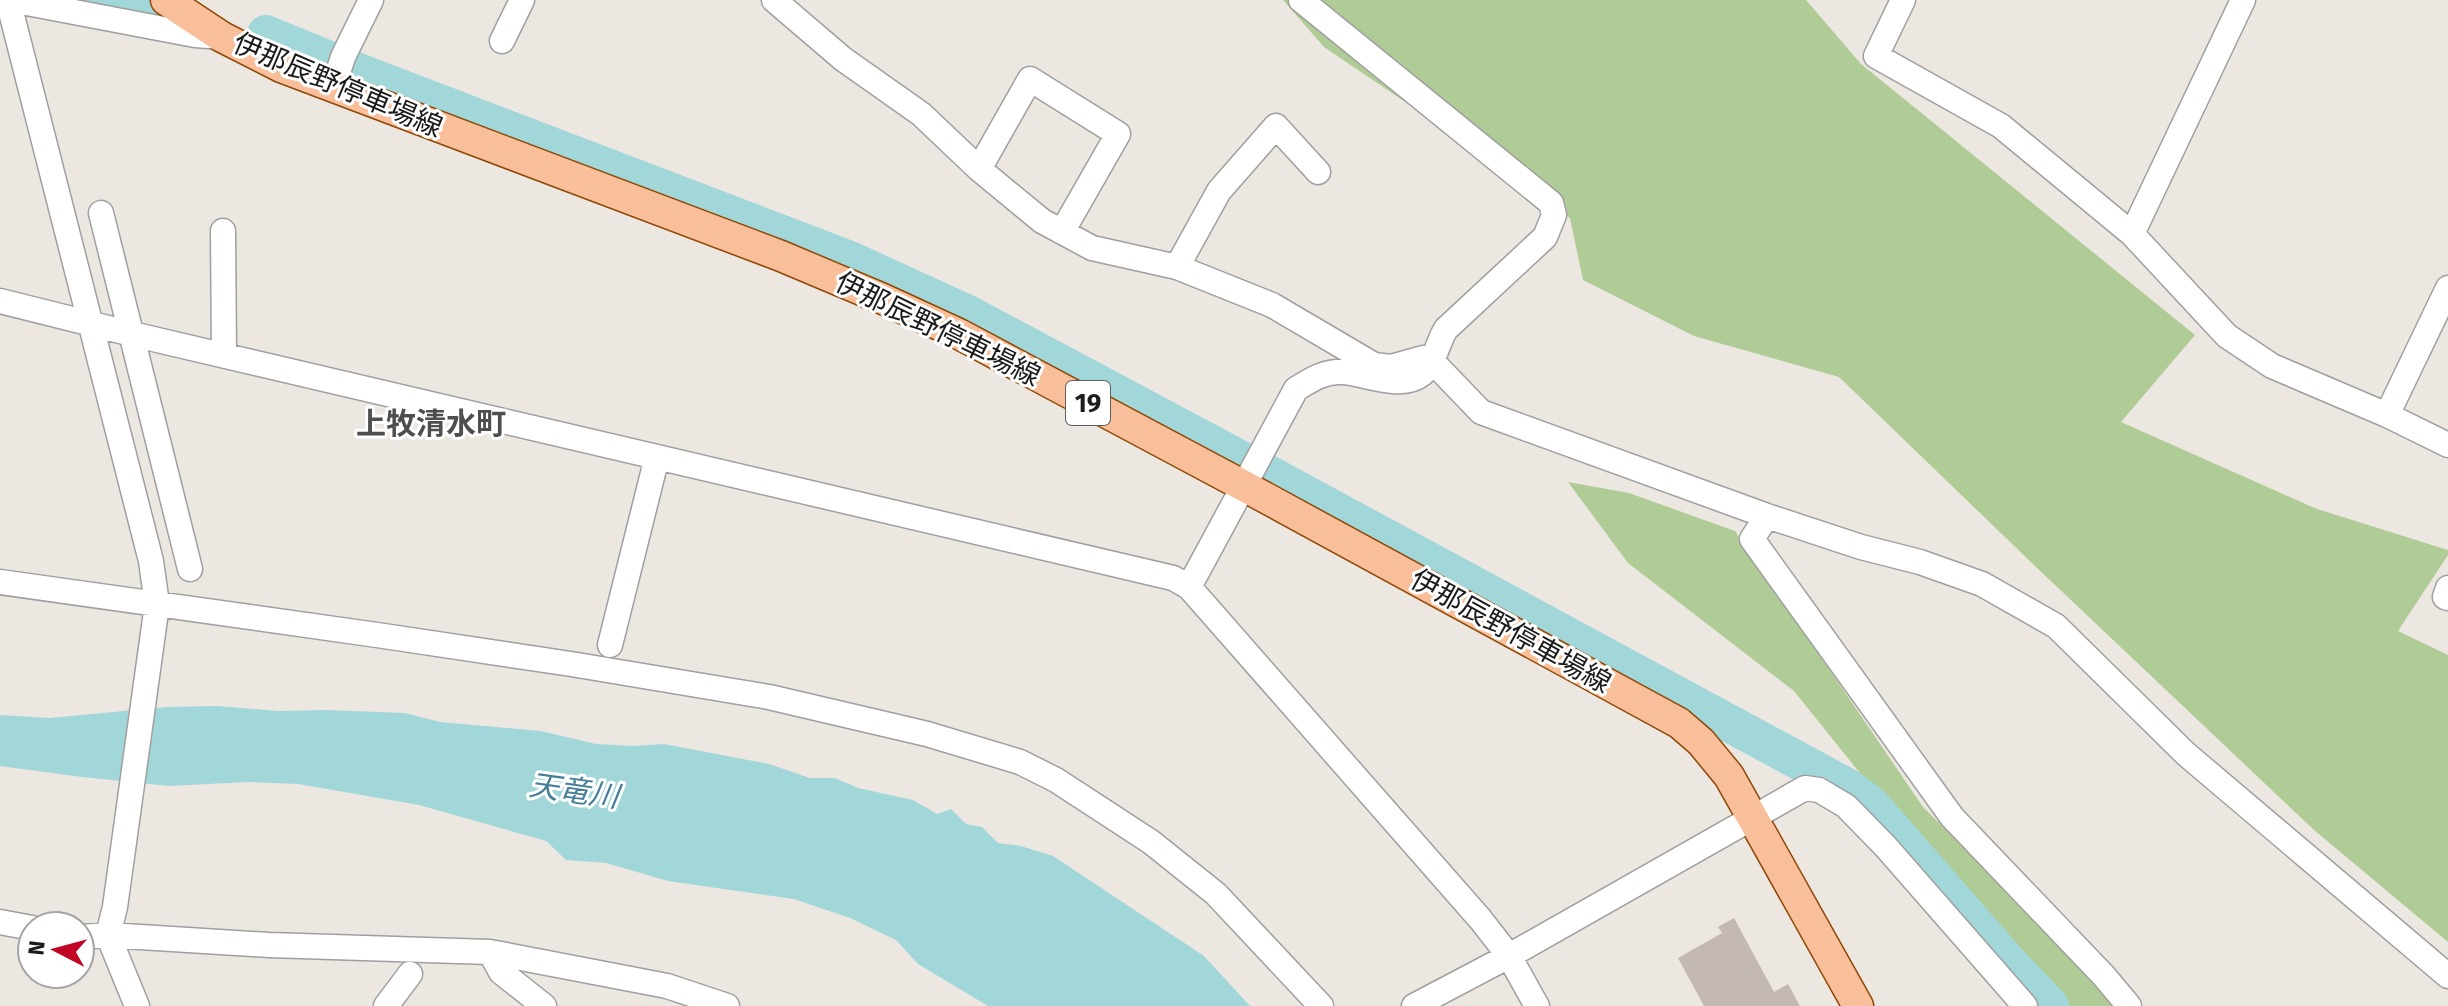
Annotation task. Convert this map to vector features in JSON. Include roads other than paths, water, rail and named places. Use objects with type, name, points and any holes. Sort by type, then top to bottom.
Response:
[{"type":"main road","name":"伊那辰野停車場線","points":[[166,0],[222,37],[281,67],[781,256],[959,334],[1679,723],[1701,742],[1729,776],[1858,1006]]},
{"type":"street","points":[[137,1006],[108,935],[115,907],[156,611],[151,561],[10,0],[195,35],[222,37]]},
{"type":"street","points":[[333,88],[343,57],[371,0]]},
{"type":"street","points":[[502,41],[522,0]]},
{"type":"street","points":[[774,0],[843,59],[921,114],[979,169],[1042,221],[1092,248],[1177,267],[1272,305],[1374,365],[1391,367],[1423,358],[1432,361],[1481,412],[1767,516],[1982,584],[2056,626],[2186,754],[2448,976]]},
{"type":"street","points":[[1189,587],[1296,389],[1319,375],[1342,372],[1383,381],[1410,380],[1421,375],[1432,361],[1446,329],[1545,237],[1554,215],[1551,203],[1301,0]]},
{"type":"street","points":[[1903,0],[1876,56],[2001,126],[2132,234],[2227,336],[2272,366],[2448,445]]},
{"type":"street","points":[[2132,234],[2243,0]]},
{"type":"street","points":[[979,169],[1030,79],[1118,134],[1062,232]]},
{"type":"street","points":[[1177,267],[1219,191],[1276,126],[1318,172]]},
{"type":"street","points":[[101,213],[190,569]]},
{"type":"street","points":[[223,231],[224,355]]},
{"type":"street","points":[[2387,415],[2448,288]]},
{"type":"street","points":[[0,301],[1173,578],[1189,587],[1481,920],[1509,956],[1537,1006]]},
{"type":"street","points":[[610,645],[657,457]]},
{"type":"street","points":[[1767,516],[1752,539],[1952,817],[2129,1006]]},
{"type":"street","points":[[0,582],[156,611],[571,664],[769,697],[927,734],[1020,762],[1056,780],[1151,842],[1216,894],[1321,1006]]},
{"type":"street","points":[[2448,588],[2445,597],[2448,598]]},
{"type":"street","points":[[1414,1006],[1509,956],[1805,788],[1819,790],[1846,806],[1886,847],[2025,1006]]},
{"type":"street","points":[[96,936],[490,952],[667,986],[727,1006]]},
{"type":"street","points":[[490,952],[501,972],[539,1005]]},
{"type":"street","points":[[386,1006],[410,974]]},
{"type":"water","name":"天竜川","points":[[218,706],[278,711],[405,713],[440,722],[541,731],[596,744],[664,744],[769,764],[810,778],[835,778],[858,788],[913,800],[937,814],[951,809],[966,824],[982,827],[998,843],[1053,856],[1204,956],[1250,1006],[988,1006],[918,964],[896,940],[850,918],[794,899],[668,881],[606,863],[566,860],[546,841],[419,805],[298,784],[249,782],[169,786],[0,766],[0,715],[50,718],[166,707]]},
{"type":"waterway","points":[[93,0],[154,12]]},
{"type":"waterway","points":[[266,34],[850,260],[968,314],[1249,464]]},
{"type":"waterway","points":[[1261,470],[1847,787],[1870,804],[2050,1006]]},
{"type":"district","name":"上牧清水町","points":[[431,424]]}]
